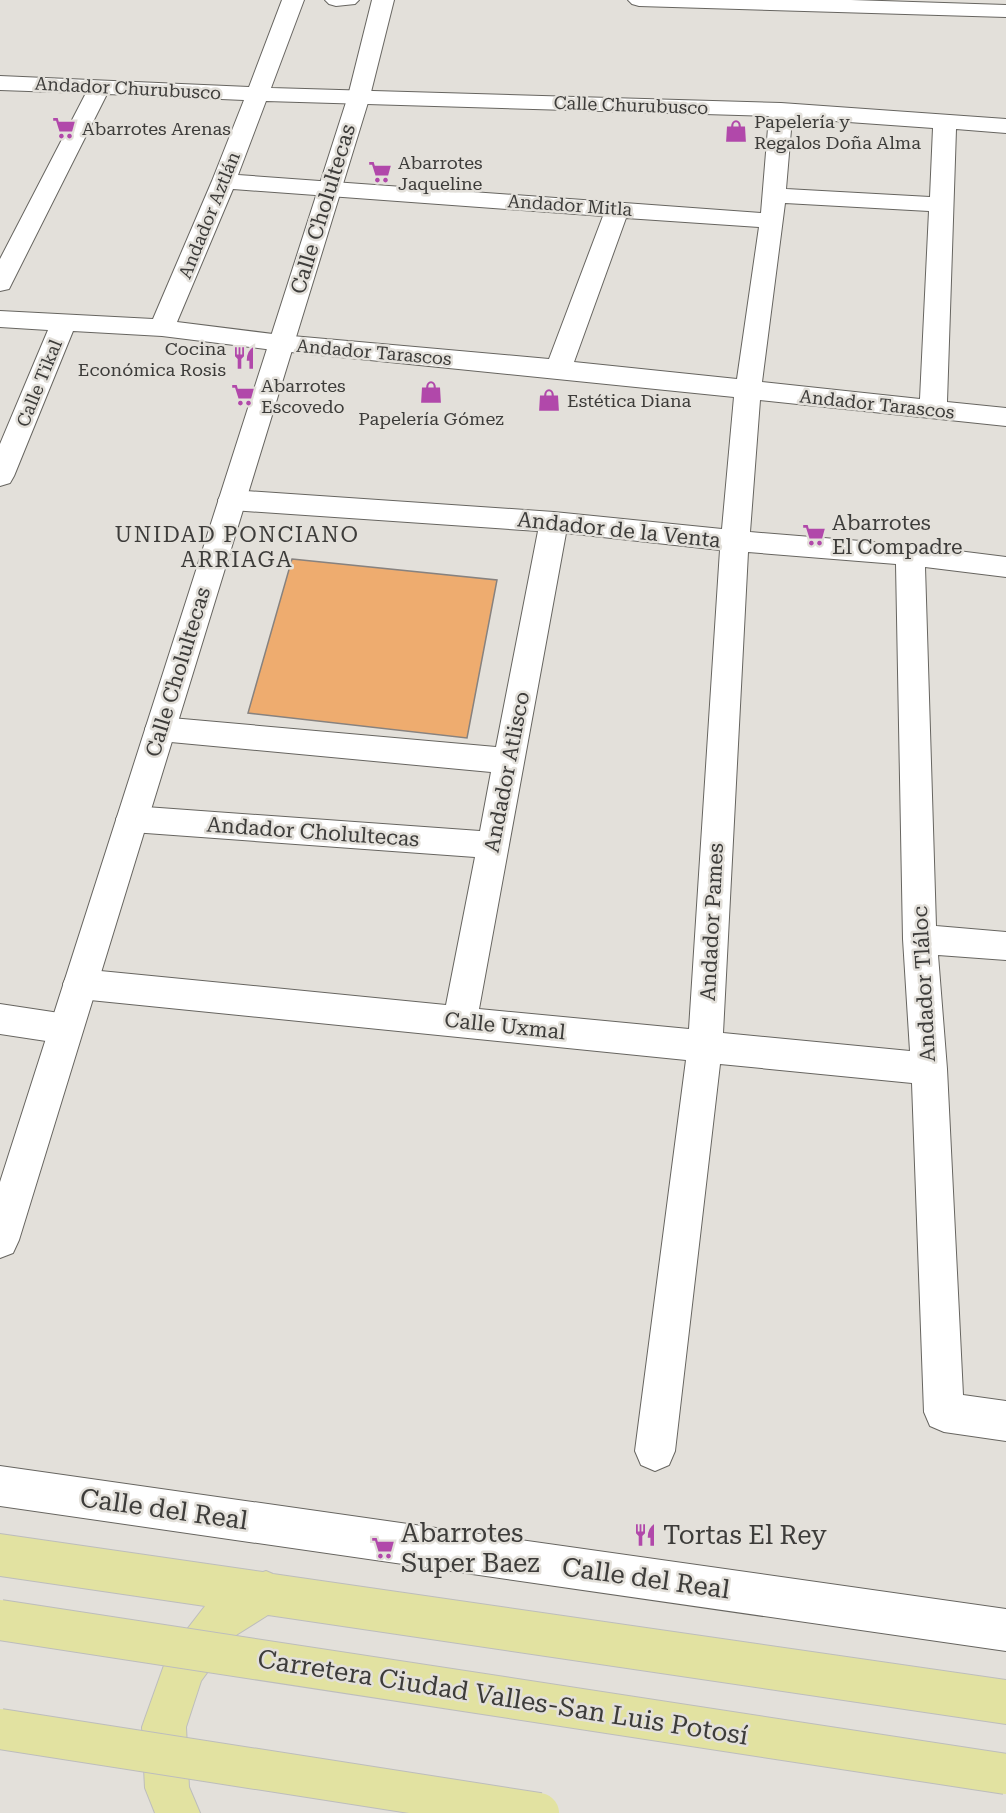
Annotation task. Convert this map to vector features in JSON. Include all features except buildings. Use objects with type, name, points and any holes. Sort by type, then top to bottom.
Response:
[{"type":"main road","points":[[0,1555],[266,1592],[1006,1702]]},
{"type":"main road","points":[[178,1813],[167,1788],[164,1727],[183,1669],[218,1622],[266,1592]]},
{"type":"main road","name":"Carretera Ciudad Valles-San Luis Potosí","points":[[0,1620],[1006,1774]]},
{"type":"main road","points":[[0,1729],[539,1813]]},
{"type":"street","name":"Andador Aztlán","points":[[162,328],[224,181],[293,0]]},
{"type":"street","points":[[336,0],[348,0]]},
{"type":"street","name":"Calle Cholultecas","points":[[0,1240],[359,96],[383,0]]},
{"type":"street","points":[[639,0],[1006,11]]},
{"type":"street","name":"Andador Churubusco","points":[[0,82],[256,94]]},
{"type":"street","points":[[0,284],[100,87]]},
{"type":"street","name":"Calle Churubusco","points":[[256,94],[781,110],[1006,126]]},
{"type":"street","points":[[748,391],[772,221],[781,110]]},
{"type":"street","points":[[933,410],[945,120]]},
{"type":"street","name":"Andador Mitla","points":[[224,181],[772,221]]},
{"type":"street","points":[[775,195],[942,206]]},
{"type":"street","points":[[558,369],[618,208]]},
{"type":"street","name":"Andador Tarascos","points":[[0,319],[162,328],[281,343],[558,369],[1006,417]]},
{"type":"street","name":"Calle Tikal","points":[[1,471],[64,323]]},
{"type":"street","name":"Andador Pames","points":[[656,1451],[705,1045],[735,541],[748,391]]},
{"type":"street","name":"Andador de la Venta","points":[[232,500],[554,522],[735,541],[910,555],[1006,567]]},
{"type":"street","name":"Andador Atlisco","points":[[460,1021],[554,522]]},
{"type":"street","name":"Andador Tláloc","points":[[910,555],[920,939],[929,1069],[944,1412],[1006,1421]]},
{"type":"street","points":[[160,729],[509,761]]},
{"type":"street","name":"Andador Cholultecas","points":[[132,819],[493,845]]},
{"type":"street","points":[[920,939],[1006,946]]},
{"type":"street","name":"Calle Uxmal","points":[[80,984],[929,1069]]},
{"type":"street","points":[[0,1019],[66,1029]]},
{"type":"street","name":"Calle del Real","points":[[0,1486],[1006,1630]]},
{"type":"place","name":"Abarrotes Arenas","points":[[64,128]]},
{"type":"place","name":"Papelería y Regalos Doña Alma","points":[[736,131]]},
{"type":"place","name":"Abarrotes Jaqueline","points":[[380,172]]},
{"type":"place","name":"Cocina Económica Rosis","points":[[244,358]]},
{"type":"place","name":"Papelería Gómez","points":[[431,392]]},
{"type":"place","name":"Abarrotes Escovedo","points":[[243,395]]},
{"type":"place","name":"Estética Diana","points":[[549,400]]},
{"type":"place","name":"Abarrotes El Compadre","points":[[814,535]]},
{"type":"place","name":"Tortas El Rey","points":[[645,1535]]},
{"type":"place","name":"Abarrotes Super Baez","points":[[383,1548]]},
{"type":"district","name":"UNIDAD PONCIANO ARRIAGA","points":[[237,546]]}]
